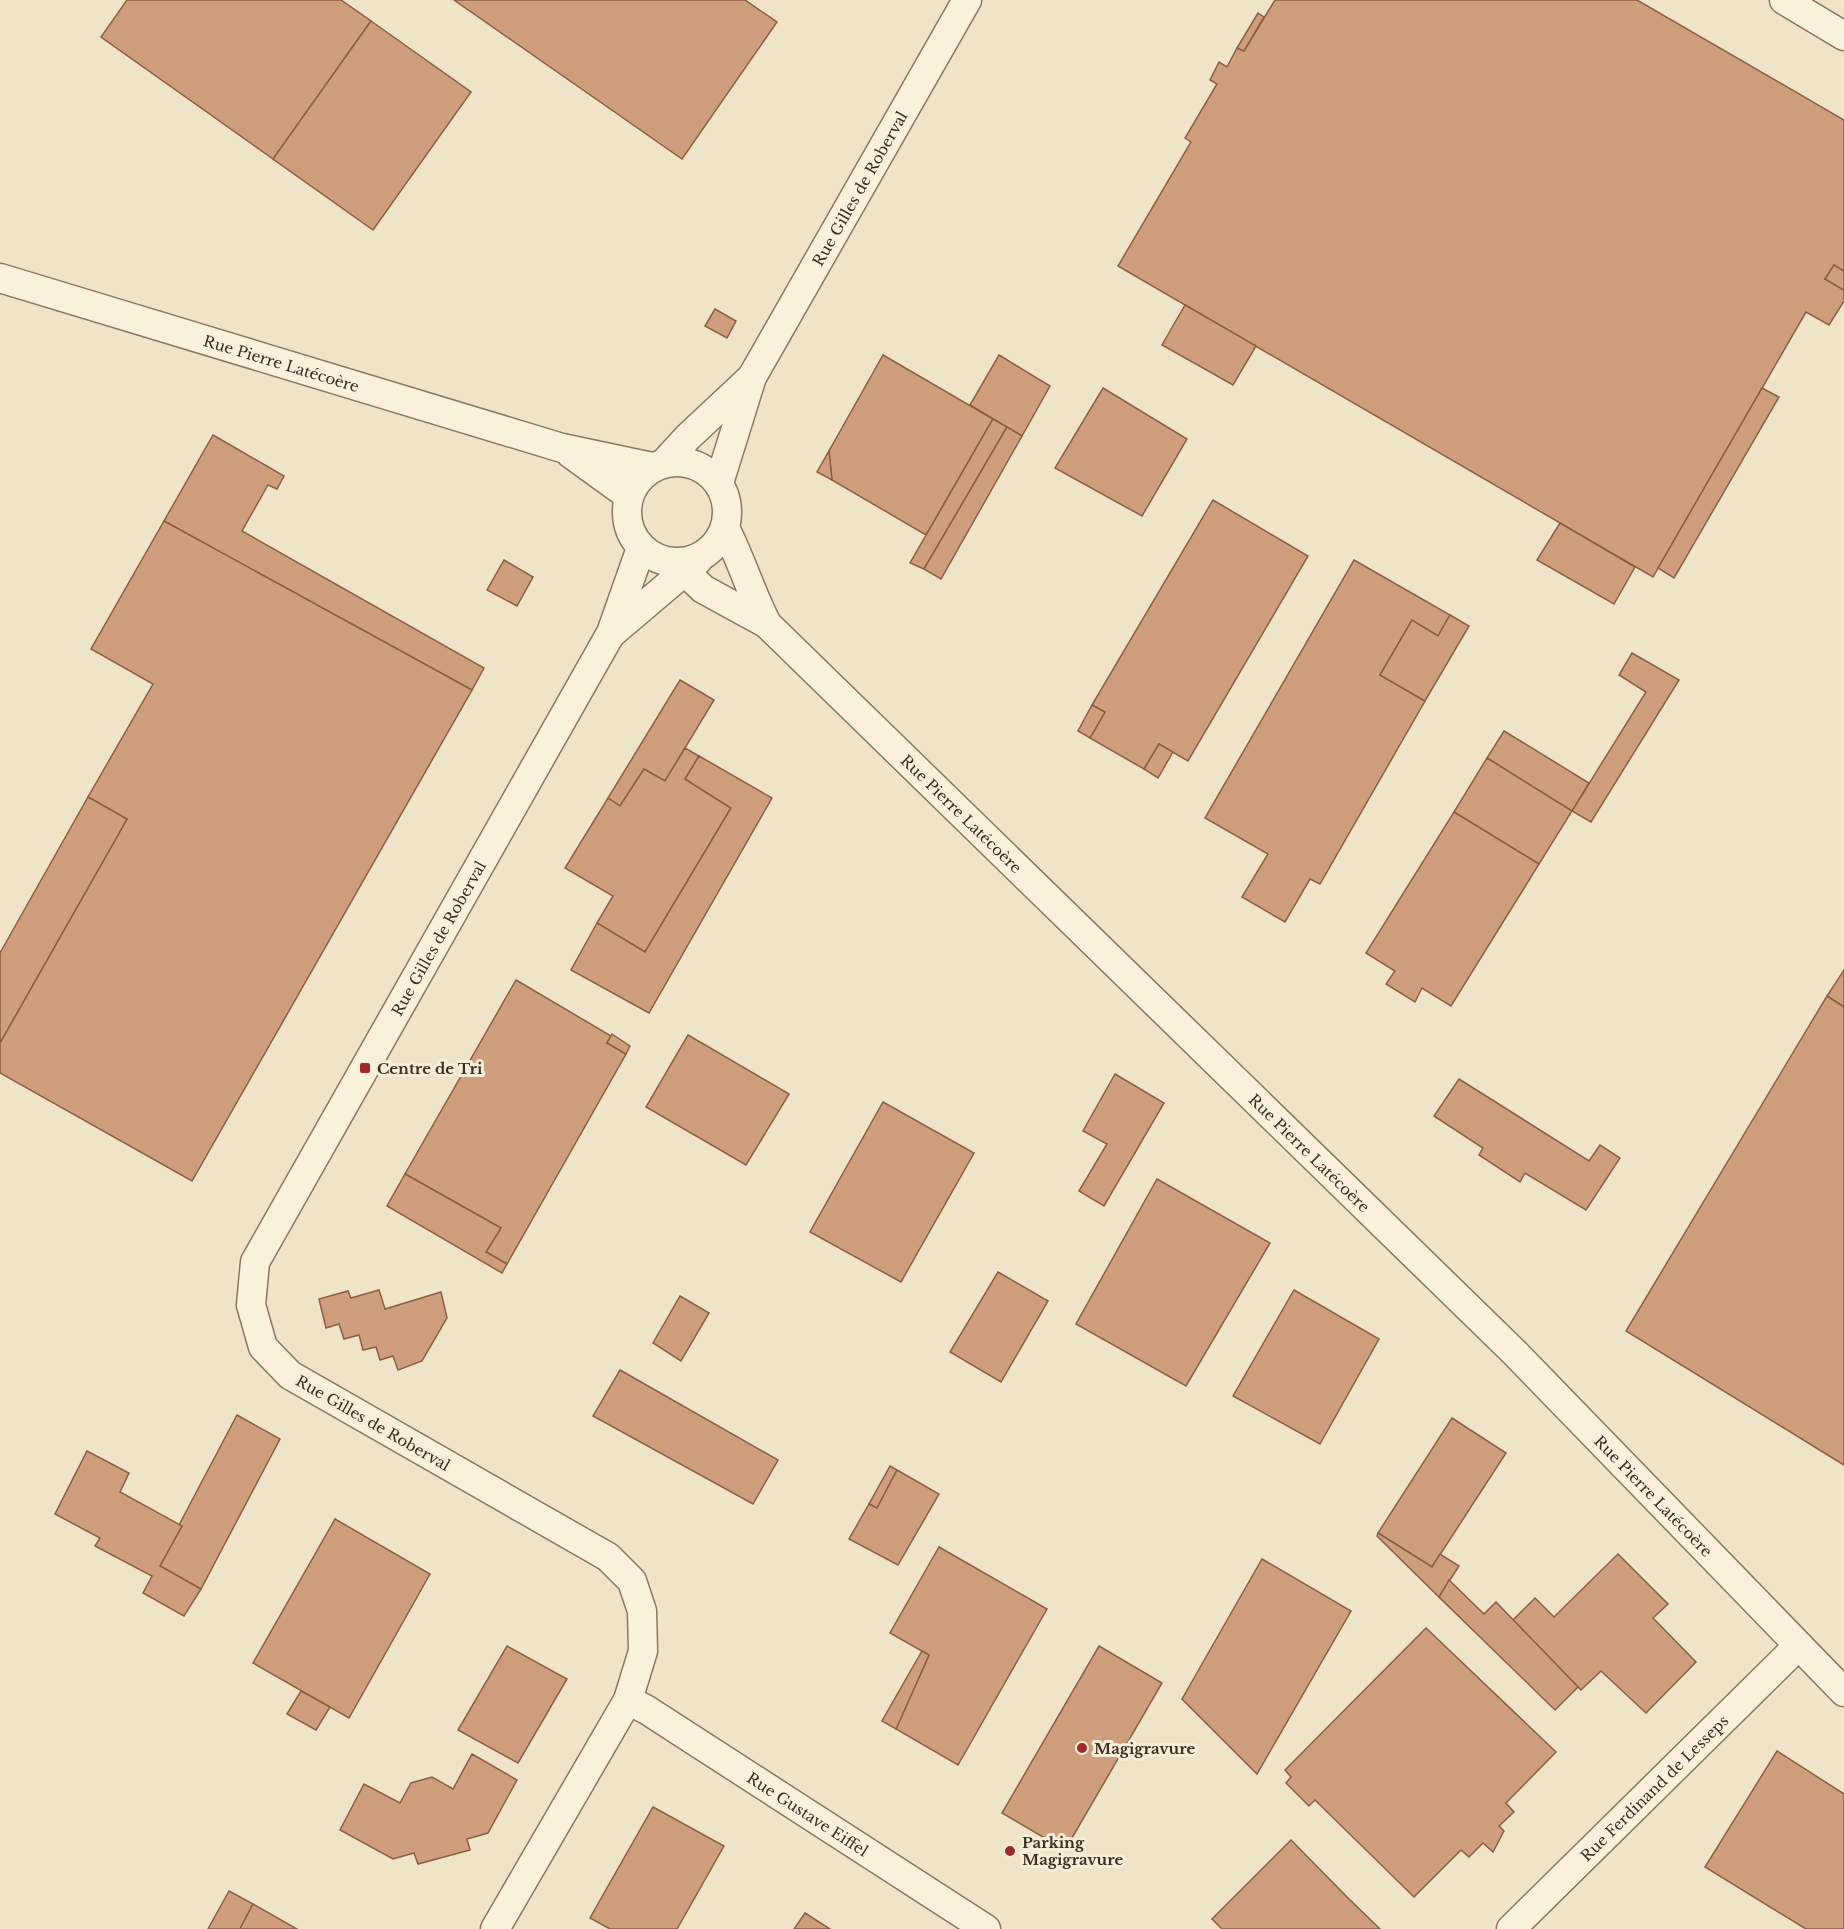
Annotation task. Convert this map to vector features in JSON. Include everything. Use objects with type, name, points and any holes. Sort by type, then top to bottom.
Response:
[{"type":"street","name":"Rue Gilles de Roberval","points":[[719,483],[752,377],[967,0]]},
{"type":"street","points":[[1784,0],[1844,36]]},
{"type":"street","name":"Rue Pierre Latécoère","points":[[0,278],[562,448],[658,465]]},
{"type":"street","name":"Rue Gilles de Roberval","points":[[658,465],[752,377]]},
{"type":"street","name":"Rue Pierre Latécoère","points":[[562,448],[629,496]]},
{"type":"street","points":[[680,461],[695,464],[709,472],[719,483],[726,497],[728,512],[725,528],[717,543],[688,563],[657,559],[641,548],[631,533],[626,514],[629,496],[638,479],[658,465],[680,461]]},
{"type":"street","name":"Rue Pierre Latécoère","points":[[725,528],[767,624]]},
{"type":"street","name":"Rue Gilles de Roberval","points":[[495,1929],[628,1700],[643,1651],[642,1611],[632,1581],[608,1557],[290,1375],[263,1347],[251,1305],[255,1262],[610,633],[641,548]]},
{"type":"street","name":"Rue Gilles de Roberval","points":[[610,633],[688,563]]},
{"type":"street","name":"Rue Pierre Latécoère","points":[[688,563],[703,589],[767,624],[1515,1353],[1844,1692]]},
{"type":"street","name":"Rue Ferdinand de Lesseps","points":[[1511,1929],[1798,1646]]},
{"type":"street","name":"Rue Gustave Eiffel","points":[[628,1700],[986,1929]]},
{"type":"building","points":[[127,0],[341,0],[371,21],[273,159],[101,37]]},
{"type":"building","points":[[454,0],[745,0],[777,22],[682,159]]},
{"type":"building","points":[[1275,0],[1637,0],[1844,120],[1844,271],[1834,265],[1825,279],[1844,290],[1844,301],[1829,325],[1806,312],[1653,577],[1118,266],[1191,142],[1185,138],[1217,84],[1210,80],[1219,62],[1227,67],[1237,48],[1244,51]]},
{"type":"building","points":[[1258,13],[1264,17],[1244,51],[1237,48]]},
{"type":"building","points":[[371,21],[471,92],[373,230],[273,159]]},
{"type":"building","points":[[1834,265],[1844,271],[1844,290],[1825,279]]},
{"type":"building","points":[[1185,305],[1256,346],[1233,385],[1162,345]]},
{"type":"building","points":[[715,309],[736,321],[727,338],[705,326]]},
{"type":"building","points":[[883,355],[993,419],[926,535],[832,480],[829,451]]},
{"type":"building","points":[[999,355],[1050,386],[1022,436],[970,405]]},
{"type":"building","points":[[1103,388],[1187,439],[1142,516],[1055,468]]},
{"type":"building","points":[[1762,388],[1779,397],[1674,578],[1658,568]]},
{"type":"building","points":[[993,419],[1007,427],[924,569],[910,563]]},
{"type":"building","points":[[1007,427],[1022,436],[941,579],[924,569]]},
{"type":"building","points":[[213,435],[284,476],[277,489],[268,485],[242,531],[484,668],[472,690],[164,521]]},
{"type":"building","points":[[829,451],[832,480],[817,472]]},
{"type":"building","points":[[1213,500],[1308,556],[1188,761],[1159,744],[1144,769],[1090,738],[1105,712],[1092,705]]},
{"type":"building","points":[[164,521],[472,690],[192,1181],[0,1073],[0,1043],[127,819],[88,797],[153,684],[91,649]]},
{"type":"building","points":[[1560,523],[1635,567],[1614,604],[1537,560]]},
{"type":"building","points":[[504,560],[533,577],[517,606],[487,590]]},
{"type":"building","points":[[1354,560],[1450,615],[1438,636],[1412,620],[1380,675],[1425,701],[1320,884],[1310,879],[1285,922],[1242,897],[1268,854],[1205,818]]},
{"type":"building","points":[[1450,615],[1469,626],[1425,701],[1380,675],[1412,620],[1438,636]]},
{"type":"building","points":[[1632,653],[1679,680],[1591,822],[1572,811],[1646,692],[1619,675]]},
{"type":"building","points":[[680,680],[714,700],[665,781],[644,769],[620,806],[608,798]]},
{"type":"building","points":[[1092,705],[1105,712],[1090,738],[1078,731]]},
{"type":"building","points":[[1504,731],[1589,783],[1572,811],[1487,758]]},
{"type":"building","points":[[1159,744],[1173,752],[1158,778],[1144,769]]},
{"type":"building","points":[[685,748],[699,756],[685,779],[731,808],[645,952],[597,923],[613,896],[565,868],[608,798],[620,806],[644,769],[665,781]]},
{"type":"building","points":[[699,756],[772,798],[649,1013],[571,970],[597,923],[645,952],[731,808],[685,779]]},
{"type":"building","points":[[1487,758],[1572,811],[1539,864],[1454,812]]},
{"type":"building","points":[[88,797],[127,819],[0,1043],[0,953]]},
{"type":"building","points":[[1454,812],[1539,864],[1451,1006],[1422,988],[1415,1002],[1386,984],[1395,971],[1366,953]]},
{"type":"building","points":[[1844,970],[1844,1007],[1827,996]]},
{"type":"building","points":[[516,980],[611,1036],[607,1043],[626,1054],[507,1264],[486,1252],[501,1228],[405,1174]]},
{"type":"building","points":[[1827,996],[1844,1007],[1844,1465],[1626,1331]]},
{"type":"building","points":[[612,1034],[630,1046],[626,1054],[607,1043]]},
{"type":"building","points":[[688,1035],[789,1094],[746,1165],[646,1107]]},
{"type":"building","points":[[1115,1074],[1164,1103],[1104,1206],[1079,1191],[1107,1144],[1083,1131]]},
{"type":"building","points":[[1459,1079],[1589,1161],[1600,1145],[1620,1158],[1586,1210],[1525,1173],[1520,1182],[1479,1155],[1483,1148],[1434,1116]]},
{"type":"building","points":[[883,1102],[974,1153],[901,1282],[810,1232]]},
{"type":"building","points":[[405,1174],[501,1228],[486,1252],[507,1264],[502,1273],[387,1206]]},
{"type":"building","points":[[1157,1179],[1270,1243],[1186,1386],[1076,1324]]},
{"type":"building","points":[[998,1272],[1048,1301],[1001,1382],[950,1352]]},
{"type":"building","points":[[379,1290],[385,1309],[441,1292],[447,1318],[422,1361],[398,1370],[393,1356],[380,1360],[376,1347],[363,1350],[359,1335],[344,1339],[339,1324],[326,1328],[319,1299],[348,1291],[351,1298]]},
{"type":"building","points":[[1294,1290],[1379,1339],[1320,1444],[1233,1396]]},
{"type":"building","points":[[680,1296],[709,1313],[681,1361],[653,1343]]},
{"type":"building","points":[[620,1370],[778,1460],[753,1504],[593,1416]]},
{"type":"building","points":[[237,1415],[280,1439],[201,1589],[160,1566]]},
{"type":"building","points":[[1452,1418],[1506,1453],[1432,1567],[1378,1533]]},
{"type":"building","points":[[87,1451],[129,1473],[120,1492],[182,1526],[160,1566],[201,1589],[184,1616],[143,1593],[152,1576],[95,1546],[100,1538],[55,1514]]},
{"type":"building","points":[[890,1466],[897,1470],[877,1508],[869,1504]]},
{"type":"building","points":[[897,1470],[939,1494],[898,1565],[849,1539],[869,1504],[877,1508]]},
{"type":"building","points":[[335,1519],[430,1574],[349,1718],[253,1663]]},
{"type":"building","points":[[1378,1533],[1432,1567],[1440,1554],[1459,1566],[1439,1597],[1377,1536]]},
{"type":"building","points":[[939,1547],[1047,1609],[958,1765],[896,1729],[929,1655],[890,1633]]},
{"type":"building","points":[[1618,1554],[1668,1604],[1653,1618],[1696,1662],[1646,1713],[1601,1671],[1581,1690],[1513,1620],[1535,1598],[1554,1617]]},
{"type":"building","points":[[1262,1559],[1351,1611],[1257,1774],[1182,1699]]},
{"type":"building","points":[[1449,1580],[1484,1614],[1496,1602],[1578,1687],[1555,1710],[1439,1597]]},
{"type":"building","points":[[1426,1628],[1556,1752],[1506,1803],[1514,1812],[1499,1826],[1504,1831],[1493,1852],[1483,1843],[1469,1857],[1461,1850],[1414,1897],[1315,1800],[1309,1806],[1286,1783],[1291,1777],[1285,1770]]},
{"type":"building","points":[[507,1646],[567,1679],[518,1763],[458,1730]]},
{"type":"building","name":"Magigravure","points":[[1099,1646],[1162,1683],[1065,1850],[1002,1813]]},
{"type":"building","points":[[922,1651],[929,1655],[896,1729],[882,1721]]},
{"type":"building","points":[[301,1691],[330,1707],[316,1730],[287,1714]]},
{"type":"building","points":[[1777,1751],[1844,1794],[1844,1929],[1806,1929],[1705,1867]]},
{"type":"building","points":[[472,1754],[517,1780],[488,1833],[467,1839],[470,1850],[418,1864],[414,1853],[393,1859],[340,1830],[364,1784],[400,1803],[411,1783],[432,1777],[453,1789]]},
{"type":"building","points":[[653,1807],[724,1846],[677,1929],[610,1929],[590,1918]]},
{"type":"building","points":[[1291,1840],[1380,1929],[1222,1929],[1212,1919]]},
{"type":"building","points":[[229,1891],[253,1904],[240,1929],[208,1929]]},
{"type":"building","points":[[253,1904],[297,1929],[240,1929]]},
{"type":"building","points":[[805,1913],[830,1929],[794,1929]]},
{"type":"place","name":"Centre de Tri","points":[[365,1068]]},
{"type":"place","name":"Magigravure","points":[[1082,1748]]},
{"type":"place","name":"Parking Magigravure","points":[[1010,1851]]}]
